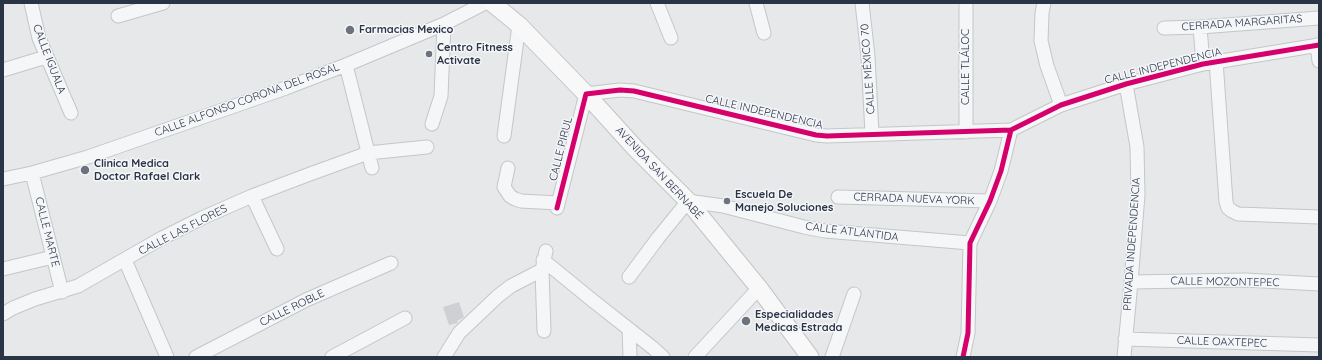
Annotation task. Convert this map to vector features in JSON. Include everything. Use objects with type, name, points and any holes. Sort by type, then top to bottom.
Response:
[{"type":"main road","name":"AVENIDA SAN BERNABÉ","points":[[492,3],[519,25],[586,94],[635,148],[688,201],[759,288],[810,357]]},
{"type":"street","name":"CALLE IGUALA","points":[[31,3],[39,38],[71,113]]},
{"type":"street","points":[[118,16],[163,3]]},
{"type":"street","name":"CALLE ALFONSO CORONA DEL ROSAL","points":[[3,179],[32,173],[95,154],[286,88],[346,65],[444,24],[485,3]]},
{"type":"street","points":[[657,3],[671,38]]},
{"type":"street","points":[[756,3],[764,33]]},
{"type":"street","name":"CALLE MÉXICO 70","points":[[862,3],[868,56],[872,134]]},
{"type":"street","name":"CALLE TLÁLOC","points":[[966,3],[966,132]]},
{"type":"street","points":[[1044,3],[1042,13],[1041,41],[1047,66],[1061,105]]},
{"type":"street","name":"CERRADA MARGARITAS","points":[[1164,28],[1200,27],[1319,18]]},
{"type":"street","points":[[432,124],[441,96],[444,24]]},
{"type":"street","points":[[504,136],[519,25]]},
{"type":"street","points":[[1200,27],[1209,62],[1226,202],[1228,208],[1232,212],[1238,214],[1319,217]]},
{"type":"street","points":[[1318,45],[1319,61]]},
{"type":"street","name":"CALLE INDEPENDENCIA","points":[[586,94],[620,90],[634,91],[816,135],[840,136],[1011,130],[1061,105],[1126,84],[1209,62],[1318,45]]},
{"type":"street","points":[[3,70],[46,57]]},
{"type":"street","points":[[346,65],[372,168]]},
{"type":"street","name":"PRIVADA INDEPENDENCIA","points":[[1124,357],[1132,282],[1138,195],[1136,147],[1126,84]]},
{"type":"street","name":"CALLE PIRUL","points":[[508,168],[504,187],[510,196],[521,201],[557,206],[586,94]]},
{"type":"street","points":[[963,357],[968,333],[970,243],[990,201],[1001,171],[1011,130]]},
{"type":"street","name":"CALLE LAS FLORES","points":[[3,314],[13,308],[78,286],[162,238],[202,218],[252,196],[368,153],[427,147]]},
{"type":"street","name":"CALLE MARTE","points":[[32,173],[62,292]]},
{"type":"street","points":[[252,196],[277,249]]},
{"type":"street","name":"CERRADA NUEVA YORK","points":[[838,197],[990,201]]},
{"type":"street","points":[[629,276],[688,201]]},
{"type":"street","name":"CALLE ATLÁNTIDA","points":[[688,201],[723,206],[804,227],[826,231],[970,243]]},
{"type":"street","points":[[3,269],[53,257]]},
{"type":"street","points":[[125,260],[167,357]]},
{"type":"street","points":[[544,260],[663,357]]},
{"type":"street","points":[[544,260],[544,331]]},
{"type":"street","points":[[444,357],[459,333],[498,296],[544,260]]},
{"type":"street","name":"CALLE ROBLE","points":[[196,357],[306,300],[391,263]]},
{"type":"street","name":"CALLE MOZONTEPEC","points":[[1132,282],[1245,280],[1319,284]]},
{"type":"street","points":[[694,357],[759,288]]},
{"type":"street","points":[[832,357],[854,294]]},
{"type":"street","points":[[332,357],[405,318]]},
{"type":"street","points":[[629,329],[630,357]]},
{"type":"street","name":"CALLE OAXTEPEC","points":[[1125,339],[1319,345]]},
{"type":"building","points":[[459,302],[464,317],[457,321],[458,323],[449,325],[443,307]]},
{"type":"cycle path","points":[[963,357],[968,333],[970,243],[990,201],[1001,171],[1011,130],[1061,105],[1126,84],[1203,64],[1319,45]]},
{"type":"cycle path","points":[[557,208],[586,94],[620,90],[634,91],[816,135],[827,136],[1011,130]]},
{"type":"place","name":"Farmacias Mexico","points":[[350,30]]},
{"type":"place","name":"Centro Fitness Activate","points":[[429,54]]},
{"type":"place","name":"Clinica Medica Doctor Rafael Clark","points":[[85,170]]},
{"type":"place","name":"Escuela De Manejo Soluciones","points":[[727,201]]},
{"type":"place","name":"Especialidades Medicas Estrada","points":[[746,321]]}]
